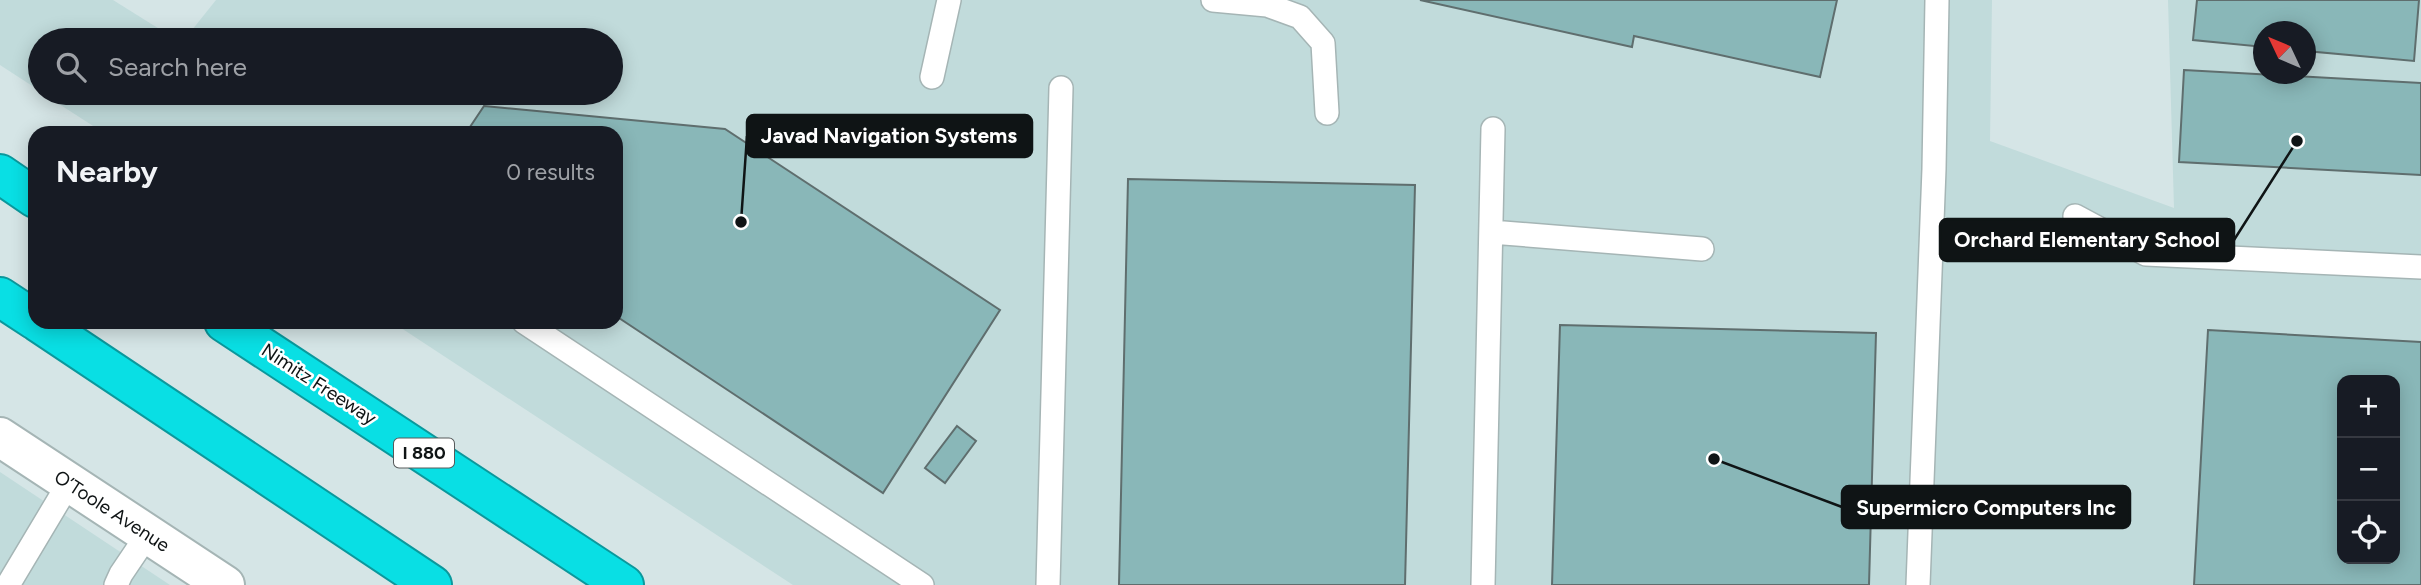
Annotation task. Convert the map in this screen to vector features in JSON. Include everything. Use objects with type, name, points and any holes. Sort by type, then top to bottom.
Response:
[{"type":"highway","points":[[0,174],[28,193]]},
{"type":"highway","points":[[0,297],[28,316]]},
{"type":"highway","points":[[48,329],[432,585]]},
{"type":"highway","name":"Nimitz Freeway","points":[[235,329],[624,585]]},
{"type":"street","name":"O’Toole Avenue","points":[[0,437],[225,585]]},
{"type":"lane","points":[[932,77],[949,0]]},
{"type":"lane","points":[[1213,0],[1267,5],[1300,17],[1322,43],[1327,113]]},
{"type":"lane","points":[[1918,585],[1937,0]]},
{"type":"lane","points":[[1048,585],[1061,88]]},
{"type":"lane","points":[[1483,585],[1493,128]]},
{"type":"lane","points":[[2075,216],[2146,254],[2421,267]]},
{"type":"lane","points":[[1491,232],[1702,249]]},
{"type":"lane","points":[[535,329],[922,585]]},
{"type":"lane","points":[[8,585],[69,483]]},
{"type":"lane","points":[[117,585],[121,574],[148,534]]},
{"type":"shaded area","points":[[0,0],[113,0],[158,28],[28,28],[28,83],[0,65]]},
{"type":"shaded area","points":[[216,0],[1992,0],[1990,141],[2174,208],[2168,0],[2421,0],[2421,585],[793,585],[403,329],[623,329],[623,126],[93,126],[61,105],[623,105],[623,28],[194,28]]},
{"type":"shaded area","points":[[0,472],[170,585],[0,585]]},
{"type":"building","points":[[1420,0],[1837,0],[1820,77],[1634,36],[1632,47]]},
{"type":"building","points":[[2197,0],[2419,0],[2414,61],[2316,52],[2316,21],[2253,21],[2253,46],[2193,40]]},
{"type":"building","points":[[2184,70],[2253,74],[2253,84],[2316,84],[2316,77],[2421,83],[2421,175],[2179,162]]},
{"type":"building","points":[[484,106],[725,129],[1000,310],[883,493],[623,321],[623,126],[471,126]]},
{"type":"building","points":[[1128,179],[1415,185],[1405,585],[1119,585]]},
{"type":"building","points":[[1560,325],[1876,333],[1869,585],[1552,585]]},
{"type":"building","points":[[2208,330],[2421,342],[2421,585],[2194,585]]},
{"type":"building","points":[[957,426],[976,441],[945,483],[925,468]]},
{"type":"place","name":"Orchard Elementary School","points":[[2297,141]]},
{"type":"place","name":"Javad Navigation Systems","points":[[741,222]]},
{"type":"place","name":"Supermicro Computers Inc","points":[[1714,459]]}]
